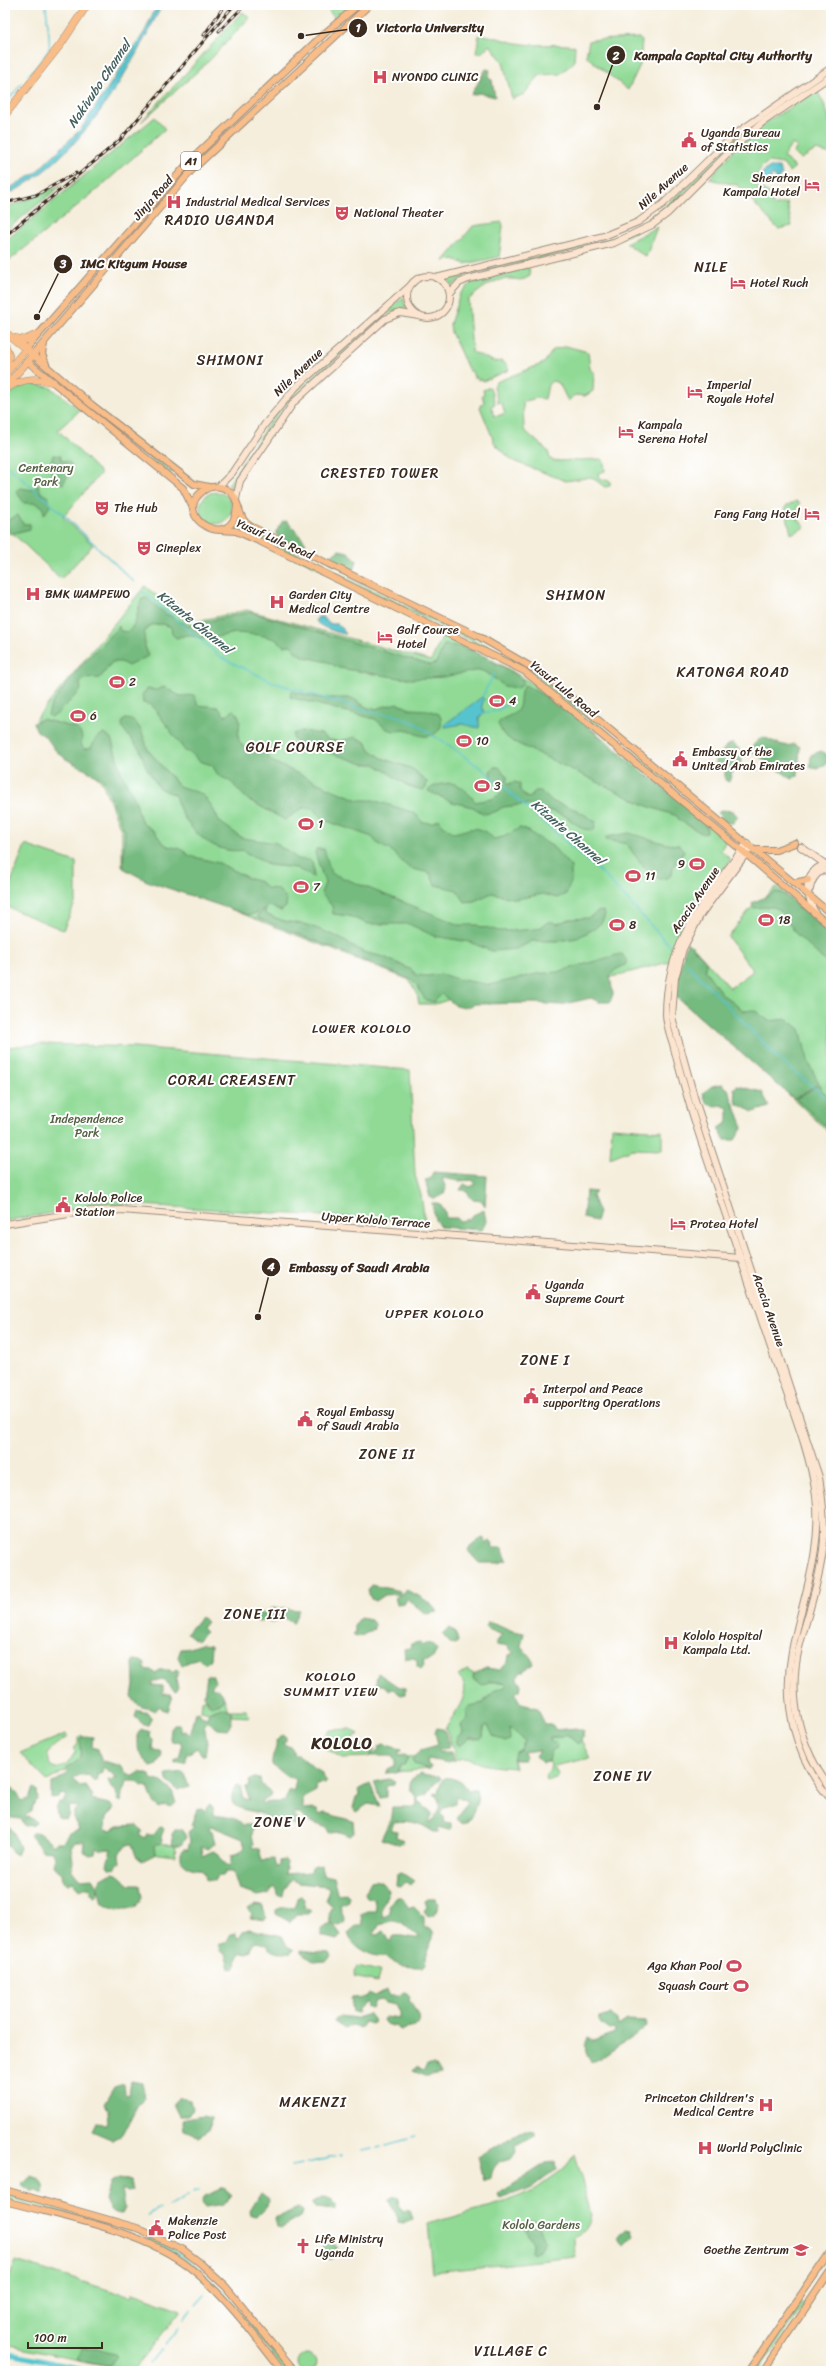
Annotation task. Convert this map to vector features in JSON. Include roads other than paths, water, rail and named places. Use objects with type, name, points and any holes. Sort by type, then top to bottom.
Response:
[{"type":"highway","points":[[5,116],[61,44],[87,5]]},
{"type":"highway","points":[[5,332],[33,354]]},
{"type":"highway","points":[[12,337],[25,340],[38,334]]},
{"type":"highway","points":[[5,344],[27,362]]},
{"type":"highway","points":[[5,344],[9,355],[5,374]]},
{"type":"highway","name":"Jinja Road","points":[[5,374],[26,349]]},
{"type":"highway","name":"Jinja Road","points":[[5,388],[33,354]]},
{"type":"highway","points":[[5,388],[29,379],[37,378],[53,382]]},
{"type":"main road","name":"Jinja Road","points":[[26,349],[190,161],[324,33],[358,5]]},
{"type":"main road","name":"Jinja Road","points":[[33,354],[192,170],[369,5]]},
{"type":"main road","name":"Nile Avenue","points":[[436,278],[604,236],[638,222],[663,204],[734,135],[831,68]]},
{"type":"main road","name":"Nile Avenue","points":[[449,294],[459,283],[468,279],[614,243],[652,225],[668,213],[731,150],[763,122],[831,76]]},
{"type":"main road","points":[[423,277],[436,278],[445,285],[449,294],[448,303],[442,313],[430,318],[419,316],[408,304],[409,287],[415,280],[423,277]]},
{"type":"main road","name":"Nile Avenue","points":[[219,486],[232,473],[265,424],[296,387],[409,287]]},
{"type":"main road","name":"Nile Avenue","points":[[237,502],[240,481],[280,419],[302,394],[385,319],[400,313],[419,316]]},
{"type":"main road","points":[[46,339],[41,351],[46,365]]},
{"type":"main road","points":[[27,362],[183,488],[196,517],[205,527],[218,529],[230,524],[237,512],[237,502],[228,490],[219,486],[209,487],[194,484],[92,405],[33,354]]},
{"type":"main road","points":[[194,511],[197,496],[209,487]]},
{"type":"main road","name":"Yusuf Lule Road","points":[[237,502],[246,524],[455,627],[522,661],[543,674],[831,914]]},
{"type":"main road","name":"Yusuf Lule Road","points":[[218,529],[236,531],[518,667],[539,681],[615,744],[831,927]]},
{"type":"main road","points":[[452,635],[455,627]]},
{"type":"main road","points":[[518,667],[522,661]]},
{"type":"main road","points":[[615,744],[620,738]]},
{"type":"main road","points":[[670,791],[675,783]]},
{"type":"main road","points":[[702,818],[708,810]]},
{"type":"main road","points":[[751,847],[772,851],[795,843]]},
{"type":"main road","name":"Acacia Avenue","points":[[751,847],[744,852],[694,917],[679,942],[668,983],[666,1019],[681,1080],[739,1258],[796,1420],[814,1482],[818,1538],[813,1572],[791,1654],[789,1704],[798,1742],[804,1757],[814,1777],[831,1799]]},
{"type":"main road","points":[[801,847],[828,866]]},
{"type":"main road","name":"Acacia Avenue","points":[[744,852],[701,914],[683,949],[675,978],[672,1017],[695,1100],[819,1477],[824,1517],[823,1550],[816,1588],[799,1649],[794,1700],[809,1753],[831,1789]]},
{"type":"main road","points":[[815,913],[809,895],[808,880],[816,869],[828,866]]},
{"type":"main road","points":[[809,895],[810,886],[815,877],[823,870],[831,871]]},
{"type":"main road","points":[[794,883],[808,880]]},
{"type":"main road","name":"Upper Kololo Terrace","points":[[5,1224],[88,1211],[121,1210],[747,1259]]},
{"type":"main road","points":[[5,2190],[137,2228],[182,2249],[199,2262],[226,2287],[295,2371]]},
{"type":"main road","points":[[5,2201],[136,2238],[168,2253],[189,2267],[209,2286],[251,2331],[282,2371]]},
{"type":"main road","points":[[749,2371],[831,2251]]},
{"type":"main road","points":[[763,2371],[831,2270]]},
{"type":"water","points":[[157,5],[162,5],[148,33],[133,60],[98,114],[78,138],[56,160],[32,180],[5,196],[5,191],[35,173],[81,129],[145,31]]},
{"type":"water","points":[[770,167],[779,167],[782,175],[776,181],[775,176],[771,176],[770,178],[773,182],[769,183],[761,178],[763,172]]},
{"type":"water","points":[[318,617],[322,617],[331,624],[338,624],[346,634],[320,625],[316,620]]},
{"type":"water","points":[[482,697],[484,699],[482,705],[484,712],[479,718],[479,728],[462,724],[445,727],[445,724]]},
{"type":"waterway","points":[[28,76],[49,48],[46,5]]},
{"type":"waterway","points":[[5,104],[22,83]]},
{"type":"waterway","points":[[5,464],[66,517],[134,582]]},
{"type":"waterway","name":"Kitante Channel","points":[[142,591],[222,658],[275,683],[305,692]]},
{"type":"waterway","points":[[482,697],[494,674]]},
{"type":"waterway","name":"Kitante Channel","points":[[308,693],[375,713],[394,715],[415,723],[437,738]]},
{"type":"waterway","points":[[483,713],[498,710],[506,705]]},
{"type":"waterway","name":"Kitante Channel","points":[[440,739],[485,771],[604,875],[674,950]]},
{"type":"waterway","name":"Kitante Channel","points":[[686,963],[777,1057],[831,1102]]},
{"type":"waterway","points":[[386,2145],[408,2139]]},
{"type":"waterway","points":[[377,2148],[381,2147]]},
{"type":"waterway","points":[[362,2151],[372,2149]]},
{"type":"waterway","points":[[306,2163],[335,2157]]},
{"type":"waterway","points":[[291,2166],[302,2164]]},
{"type":"waterway","points":[[193,2192],[198,2190]]},
{"type":"waterway","points":[[168,2206],[188,2195]]},
{"type":"waterway","points":[[148,2216],[160,2209]]},
{"type":"waterway","points":[[160,2244],[191,2263],[213,2281],[277,2355]]},
{"type":"waterway","points":[[195,2305],[204,2295]]},
{"type":"waterway","points":[[184,2319],[191,2310]]},
{"type":"waterway","points":[[165,2344],[179,2327]]},
{"type":"waterway","points":[[149,2364],[161,2349]]},
{"type":"waterway","points":[[5,2353],[93,2371]]},
{"type":"railway","points":[[204,35],[225,5]]},
{"type":"railway","points":[[5,236],[120,140],[234,5]]},
{"type":"railway","points":[[219,31],[245,5]]},
{"type":"railway","points":[[5,203],[36,195],[76,173]]},
{"type":"place","name":"Victoria University","points":[[301,36]]},
{"type":"place","name":"NYONDO CLINIC","points":[[380,77]]},
{"type":"place","name":"Kampala Capital City Authority","points":[[597,107]]},
{"type":"place","name":"Uganda Bureau of Statistics","points":[[689,140]]},
{"type":"place","name":"Sheraton Kampala Hotel","points":[[812,185]]},
{"type":"place","name":"Industrial Medical Services","points":[[174,202]]},
{"type":"place","name":"National Theater","points":[[342,213]]},
{"type":"place","name":"Hotel Ruch","points":[[738,283]]},
{"type":"place","name":"IMC Kitgum House","points":[[37,317]]},
{"type":"place","name":"Imperial Royale Hotel","points":[[695,392]]},
{"type":"place","name":"Kampala Serena Hotel","points":[[626,432]]},
{"type":"place","name":"The Hub","points":[[102,508]]},
{"type":"place","name":"Fang Fang Hotel","points":[[812,514]]},
{"type":"place","name":"Cineplex","points":[[144,548]]},
{"type":"place","name":"BMK WAMPEWO","points":[[33,594]]},
{"type":"place","name":"Garden City Medical Centre","points":[[277,602]]},
{"type":"place","name":"Golf Course Hotel","points":[[385,637]]},
{"type":"place","name":"2","points":[[117,682]]},
{"type":"place","name":"4","points":[[497,701]]},
{"type":"place","name":"6","points":[[78,716]]},
{"type":"place","name":"10","points":[[464,741]]},
{"type":"place","name":"Embassy of the United Arab Emirates","points":[[680,759]]},
{"type":"place","name":"3","points":[[482,786]]},
{"type":"place","name":"1","points":[[306,824]]},
{"type":"place","name":"9","points":[[697,864]]},
{"type":"place","name":"11","points":[[633,876]]},
{"type":"place","name":"7","points":[[301,887]]},
{"type":"place","name":"18","points":[[766,920]]},
{"type":"place","name":"8","points":[[617,925]]},
{"type":"place","name":"Kololo Police Station","points":[[63,1205]]},
{"type":"place","name":"Protea Hotel","points":[[678,1224]]},
{"type":"place","name":"Uganda Supreme Court","points":[[533,1292]]},
{"type":"place","name":"Embassy of Saudi Arabia","points":[[258,1317]]},
{"type":"place","name":"Interpol and Peace supporitng Operations","points":[[531,1396]]},
{"type":"place","name":"Royal Embassy of Saudi Arabia","points":[[305,1419]]},
{"type":"place","name":"Kololo Hospital Kampala Ltd.","points":[[671,1643]]},
{"type":"place","name":"Aga Khan Pool","points":[[734,1966]]},
{"type":"place","name":"Squash Court","points":[[741,1986]]},
{"type":"place","name":"Princeton Children's Medical Centre","points":[[766,2105]]},
{"type":"place","name":"World PolyClinic","points":[[705,2148]]},
{"type":"place","name":"Makenzie Police Post","points":[[156,2228]]},
{"type":"place","name":"Life Ministry Uganda","points":[[303,2246]]},
{"type":"place","name":"Goethe Zentrum","points":[[801,2250]]},
{"type":"district","name":"RADIO UGANDA","points":[[220,220]]},
{"type":"district","name":"NILE","points":[[711,267]]},
{"type":"district","name":"SHIMONI","points":[[230,360]]},
{"type":"district","name":"CRESTED TOWER","points":[[380,473]]},
{"type":"district","name":"SHIMON","points":[[576,595]]},
{"type":"district","name":"KATONGA ROAD","points":[[733,672]]},
{"type":"district","name":"GOLF COURSE","points":[[295,747]]},
{"type":"district","name":"LOWER KOLOLO","points":[[362,1028]]},
{"type":"district","name":"CORAL CREASENT","points":[[232,1080]]},
{"type":"district","name":"UPPER KOLOLO","points":[[435,1313]]},
{"type":"district","name":"ZONE I","points":[[545,1360]]},
{"type":"district","name":"ZONE II","points":[[387,1454]]},
{"type":"district","name":"ZONE III","points":[[255,1614]]},
{"type":"district","name":"KOLOLO SUMMIT VIEW","points":[[331,1684]]},
{"type":"district","name":"KOLOLO","points":[[342,1743]]},
{"type":"district","name":"ZONE IV","points":[[623,1776]]},
{"type":"district","name":"ZONE V","points":[[280,1822]]},
{"type":"district","name":"MAKENZI","points":[[313,2102]]},
{"type":"district","name":"VILLAGE C","points":[[511,2351]]},
{"type":"water label","name":"Nakivubo Channel","points":[[99,84]]},
{"type":"park label","name":"Centenary Park","points":[[46,475]]},
{"type":"park label","name":"Independence Park","points":[[87,1126]]},
{"type":"park label","name":"Kololo Gardens","points":[[541,2225]]}]
